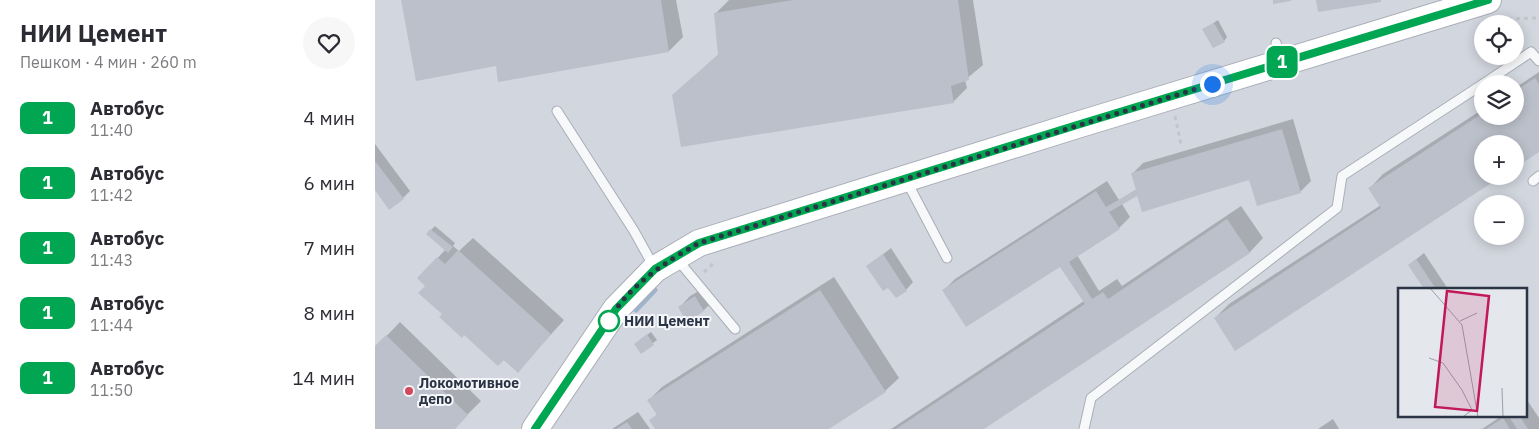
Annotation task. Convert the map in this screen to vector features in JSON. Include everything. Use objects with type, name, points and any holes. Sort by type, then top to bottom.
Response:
[{"type":"street","points":[[535,429],[616,309],[665,263],[699,243],[906,180],[1279,52],[1488,0]]},
{"type":"lane","points":[[1496,75],[1531,52],[1539,61]]},
{"type":"lane","points":[[1084,429],[1091,398],[1337,208],[1342,176],[1474,90]]},
{"type":"lane","points":[[557,111],[634,231],[735,329]]},
{"type":"lane","points":[[906,180],[947,258]]},
{"type":"path","points":[[1174,110],[1181,144]]},
{"type":"shaded area","points":[[375,0],[1539,0],[1539,429],[375,429]]},
{"type":"building","points":[[401,0],[661,0],[669,52],[498,82],[496,66],[416,81]]},
{"type":"building","points":[[793,0],[958,0],[969,80],[951,86],[954,103],[681,147],[672,95],[718,55],[714,13]]},
{"type":"building","points":[[1273,0],[1291,0],[1291,1],[1273,4]]},
{"type":"building","points":[[1316,0],[1381,0],[1381,2],[1318,12]]},
{"type":"building","points":[[1214,23],[1225,42],[1213,48],[1202,29]]},
{"type":"building","points":[[1535,78],[1539,84],[1539,152],[1524,162],[1524,135],[1474,135],[1474,185],[1488,185],[1235,351],[1214,318],[1381,208],[1368,188],[1474,119],[1474,125],[1524,125],[1524,85]]},
{"type":"building","points":[[1282,129],[1301,193],[1257,206],[1249,180],[1142,212],[1137,196],[1109,212],[1120,229],[1069,262],[1092,299],[1103,292],[1108,299],[1227,219],[1250,253],[984,429],[896,429],[1085,304],[1060,267],[966,327],[942,290],[1096,191],[1106,207],[1136,190],[1131,173]]},
{"type":"building","points":[[375,161],[404,199],[389,210],[375,190]]},
{"type":"building","points":[[430,229],[453,247],[448,253],[426,234]]},
{"type":"building","points":[[458,250],[551,334],[518,373],[504,360],[498,366],[464,335],[462,338],[439,317],[442,314],[418,293],[425,286],[417,278],[437,257],[445,264]]},
{"type":"building","points":[[883,254],[907,291],[896,298],[888,288],[883,291],[866,266]]},
{"type":"building","points":[[1416,259],[1435,288],[1423,288],[1408,265]]},
{"type":"building","points":[[820,290],[886,392],[829,429],[655,429],[649,420],[657,415],[647,400]]},
{"type":"building","points":[[695,296],[704,311],[687,322],[678,307]]},
{"type":"building","points":[[647,334],[654,345],[641,354],[634,344]]},
{"type":"building","name":"Локомотивное депо","points":[[386,335],[468,415],[455,429],[375,429],[375,346]]},
{"type":"building","points":[[1509,416],[1520,416],[1528,429],[1517,429]]},
{"type":"building","points":[[1503,418],[1510,429],[1486,429]]},
{"type":"building","points":[[627,422],[632,429],[616,429]]},
{"type":"waterway","points":[[636,310],[655,290]]},
{"type":"bus line","name":"1","points":[[535,429],[616,309],[655,269],[699,243],[906,180],[1077,125],[1488,0]]},
{"type":"place","name":"НИИ Цемент","points":[[609,321]]},
{"type":"place","name":"Локомотивное депо","points":[[409,391]]},
{"type":"route","points":[[609,321],[616,309],[655,269],[699,243],[1212,84]]}]
